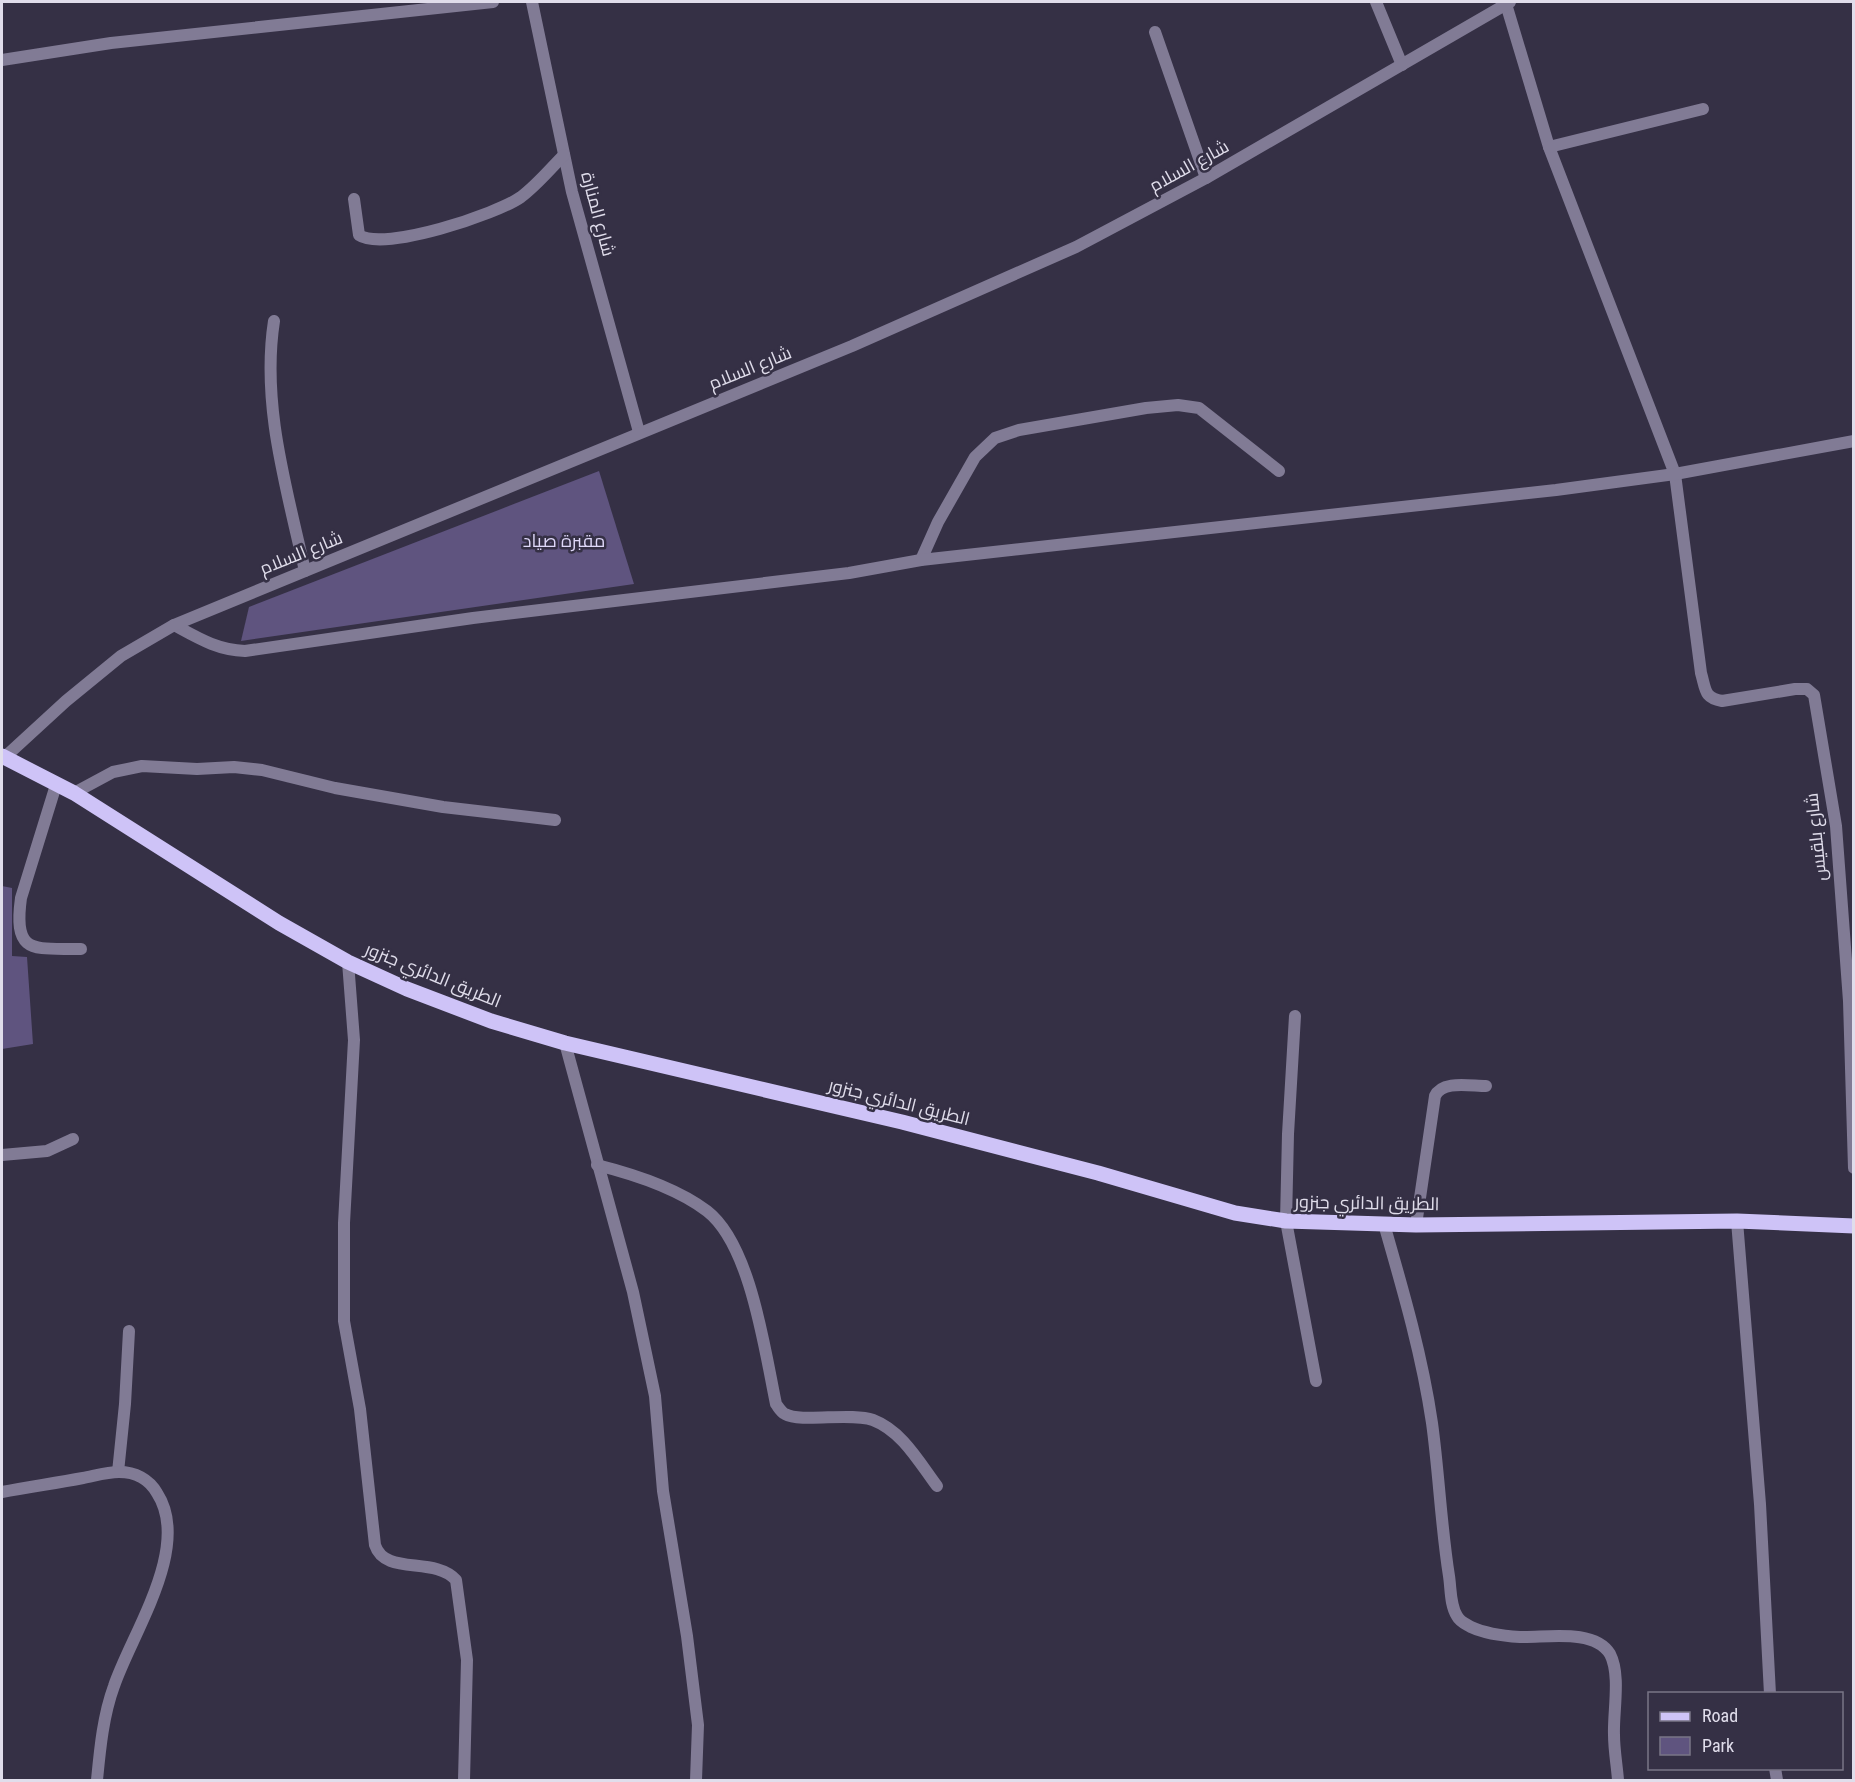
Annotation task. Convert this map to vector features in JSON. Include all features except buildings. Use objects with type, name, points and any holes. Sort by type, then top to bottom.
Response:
[{"type":"main road","name":"الطريق الدائري جنزور","points":[[3,757],[74,793],[239,899],[348,962],[407,989],[491,1021],[565,1042],[803,1097],[1098,1173],[1235,1213],[1286,1221],[1416,1225],[1737,1221],[1854,1226]]},
{"type":"street","points":[[2,60],[123,41],[493,2]]},
{"type":"street","name":"شارع المنارة","points":[[532,2],[572,192],[639,432]]},
{"type":"street","points":[[1376,2],[1401,65]]},
{"type":"street","points":[[1508,3],[1548,147],[1675,474]]},
{"type":"street","name":"شارع السلام","points":[[3,757],[66,701],[121,657],[174,625],[852,346],[1076,247],[1206,178],[1508,3]]},
{"type":"street","points":[[1155,32],[1206,178]]},
{"type":"street","points":[[1548,147],[1703,109]]},
{"type":"street","points":[[354,199],[359,235],[373,240],[398,239],[473,219],[520,197],[564,155]]},
{"type":"street","points":[[274,321],[270,350],[275,436],[305,571]]},
{"type":"street","points":[[921,560],[942,513],[975,457],[995,438],[1019,429],[1146,408],[1178,405],[1199,408],[1279,471]]},
{"type":"street","points":[[174,625],[209,645],[227,650],[244,651],[473,618],[849,573],[921,560],[1327,516],[1675,474],[1854,441]]},
{"type":"street","name":"شارع بلقيس","points":[[1675,474],[1701,673],[1707,694],[1712,699],[1722,701],[1795,689],[1807,689],[1814,695],[1836,826],[1849,1001],[1854,1168]]},
{"type":"street","points":[[74,793],[113,772],[134,767],[197,769],[234,767],[262,770],[335,788],[443,807],[555,820]]},
{"type":"street","points":[[56,784],[21,898],[18,915],[20,930],[22,939],[27,945],[35,948],[81,949]]},
{"type":"street","points":[[348,962],[354,1040],[345,1222],[344,1322],[360,1409],[375,1545],[377,1552],[388,1561],[441,1569],[456,1580],[467,1660],[464,1780]]},
{"type":"street","points":[[1296,1016],[1288,1134],[1286,1221],[1316,1381]]},
{"type":"street","points":[[565,1042],[633,1292],[655,1396],[663,1491],[687,1636],[698,1725],[696,1780]]},
{"type":"street","points":[[1416,1225],[1437,1091],[1445,1086],[1486,1086]]},
{"type":"street","points":[[2,1155],[47,1152],[73,1139]]},
{"type":"street","points":[[597,1165],[628,1173],[684,1197],[709,1212],[722,1227],[736,1250],[760,1320],[774,1393],[780,1410],[793,1417],[858,1417],[873,1420],[886,1427],[904,1442],[937,1486]]},
{"type":"street","points":[[1737,1221],[1760,1504],[1770,1692]]},
{"type":"street","points":[[1384,1224],[1406,1298],[1424,1378],[1432,1423],[1446,1561],[1454,1610],[1458,1619],[1477,1630],[1520,1637],[1581,1637],[1602,1646],[1610,1655],[1614,1669],[1614,1735],[1618,1780]]},
{"type":"street","points":[[118,1472],[124,1424],[129,1331]]},
{"type":"street","points":[[2,1492],[118,1472],[135,1475],[151,1483],[163,1502],[168,1537],[166,1557],[158,1585],[126,1654],[113,1689],[103,1730],[97,1780]]},
{"type":"green space","name":"مقبرة صياد","points":[[599,471],[634,584],[241,641],[249,607]]},
{"type":"green space","points":[[2,886],[12,888],[12,956],[27,957],[33,1044],[2,1049]]}]
